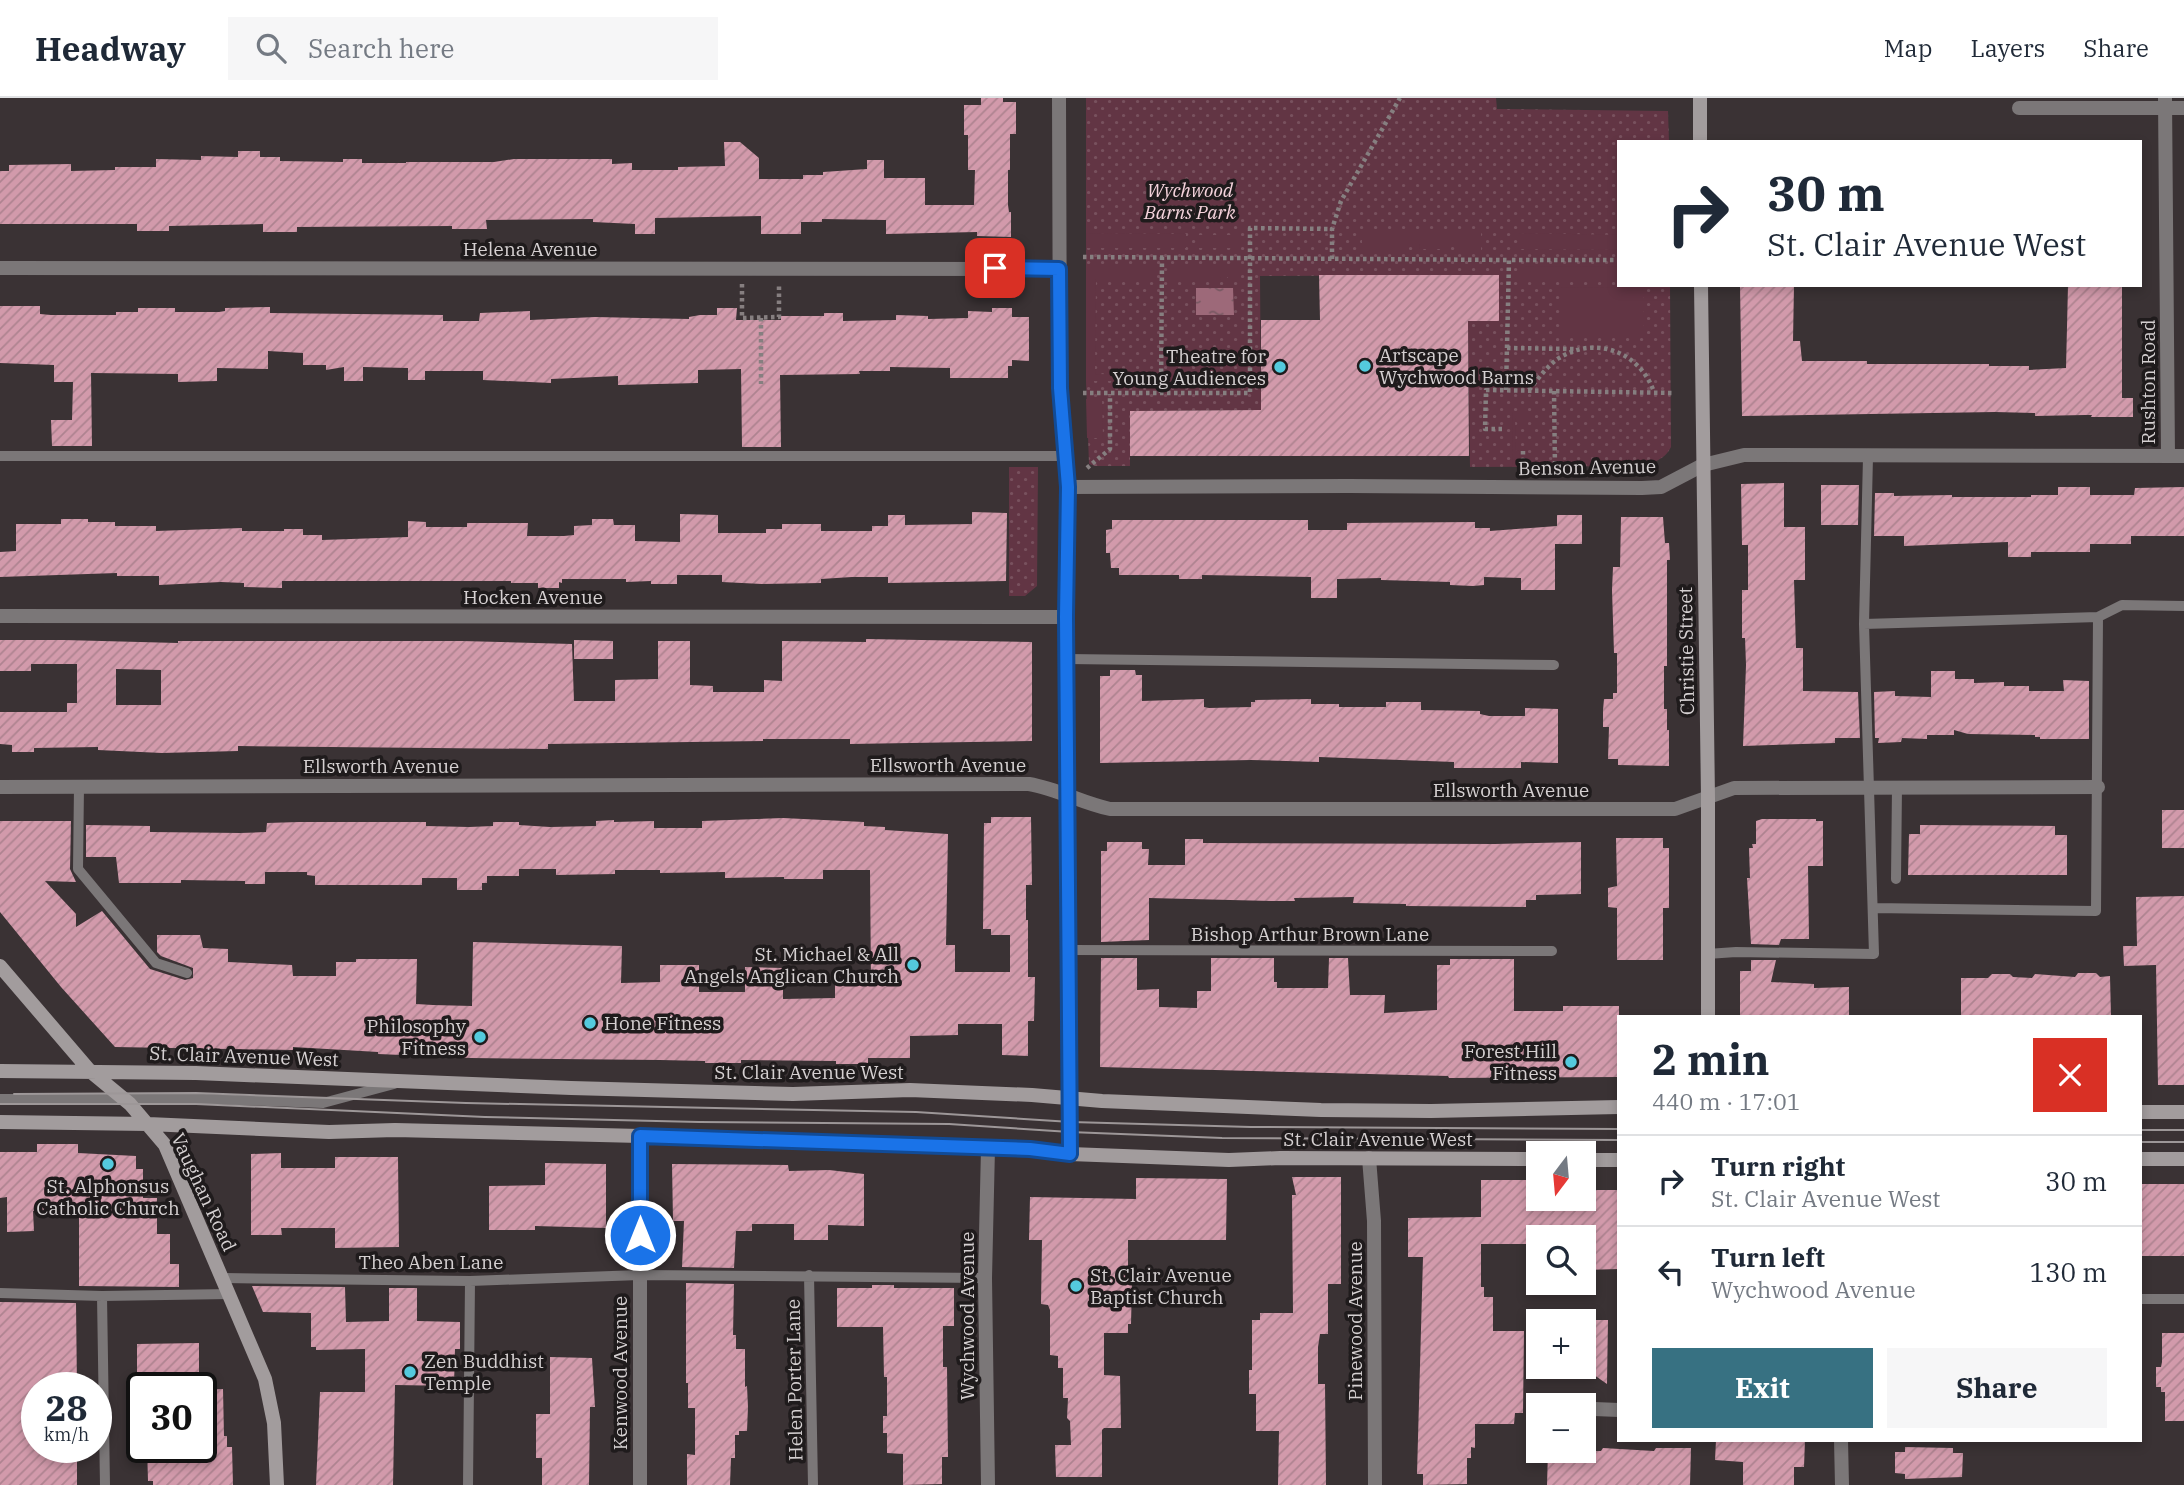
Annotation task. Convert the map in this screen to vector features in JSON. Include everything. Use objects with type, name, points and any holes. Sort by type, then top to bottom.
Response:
[{"type":"main road","points":[[1700,98],[1700,140]]},
{"type":"main road","name":"Christie Street","points":[[1701,287],[1708,798],[1708,1015]]},
{"type":"main road","name":"Vaughan Road","points":[[0,966],[90,1071],[123,1099],[166,1144],[265,1379],[272,1404],[277,1485]]},
{"type":"main road","name":"St. Clair Avenue West","points":[[0,1071],[196,1073],[793,1094],[910,1090],[1321,1110],[1432,1111],[1617,1107]]},
{"type":"main road","points":[[2142,1112],[2184,1112]]},
{"type":"main road","name":"St. Clair Avenue West","points":[[0,1122],[148,1124],[329,1132],[395,1130],[640,1136],[1030,1149],[1070,1154],[1229,1160],[1526,1159]]},
{"type":"main road","points":[[2142,1160],[2184,1159]]},
{"type":"main road","points":[[1596,1160],[1617,1160]]},
{"type":"street","points":[[1059,98],[1060,388],[1068,487],[1066,617],[1070,1154]]},
{"type":"street","points":[[2019,103],[2165,103],[2184,108]]},
{"type":"street","name":"Rushton Road","points":[[2165,103],[2168,456]]},
{"type":"street","name":"Helena Avenue","points":[[0,268],[1059,269]]},
{"type":"street","name":"Benson Avenue","points":[[1068,487],[1642,488],[1661,486],[1703,465],[1744,456],[2184,456]]},
{"type":"street","name":"Hocken Avenue","points":[[0,616],[1066,617]]},
{"type":"street","name":"Ellsworth Avenue","points":[[0,787],[1030,784],[1067,793],[1094,806],[1110,809],[1675,809],[1734,788],[2098,786]]},
{"type":"street","name":"Kenwood Avenue","points":[[640,1136],[640,1485]]},
{"type":"street","name":"Wychwood Avenue","points":[[988,1148],[985,1278],[988,1485]]},
{"type":"street","name":"Pinewood Avenue","points":[[1369,1158],[1374,1221],[1375,1485]]},
{"type":"street","points":[[1596,1409],[1617,1410]]},
{"type":"street","points":[[1841,1442],[1842,1485]]},
{"type":"lane","points":[[0,456],[1065,456]]},
{"type":"lane","points":[[1707,954],[1874,954],[1864,624],[1868,457]]},
{"type":"lane","points":[[1864,624],[2098,617],[2122,605],[2184,606]]},
{"type":"lane","points":[[1873,908],[2096,911],[2098,617]]},
{"type":"lane","points":[[1067,659],[1553,665]]},
{"type":"lane","points":[[79,786],[78,869],[156,962],[187,973]]},
{"type":"lane","points":[[1896,878],[1897,786]]},
{"type":"lane","name":"Bishop Arthur Brown Lane","points":[[1068,950],[1552,951]]},
{"type":"lane","points":[[0,1099],[323,1103],[404,1082]]},
{"type":"lane","name":"Theo Aben Lane","points":[[223,1278],[470,1281],[640,1275],[985,1278]]},
{"type":"lane","name":"Helen Porter Lane","points":[[810,1275],[813,1485]]},
{"type":"lane","points":[[468,1485],[470,1281]]},
{"type":"lane","points":[[0,1293],[102,1296],[230,1294]]},
{"type":"lane","points":[[102,1296],[105,1485]]},
{"type":"lane","points":[[2142,1299],[2184,1298]]},
{"type":"path","points":[[1332,259],[1335,215],[1349,185],[1400,98]]},
{"type":"path","points":[[1083,394],[1250,393],[1250,228],[1332,229]]},
{"type":"path","points":[[1083,257],[1617,260]]},
{"type":"path","points":[[1161,393],[1162,257]]},
{"type":"path","points":[[1506,390],[1509,260]]},
{"type":"path","points":[[742,284],[742,318],[779,317],[779,284]]},
{"type":"path","points":[[761,317],[761,384]]},
{"type":"path","points":[[1507,348],[1605,349],[1629,357],[1641,368],[1654,392]]},
{"type":"path","points":[[1528,391],[1550,365],[1578,349]]},
{"type":"path","points":[[1502,429],[1485,429],[1486,390],[1674,393]]},
{"type":"path","points":[[1554,391],[1555,470]]},
{"type":"path","points":[[1087,468],[1110,449],[1110,394]]},
{"type":"path","points":[[1523,451],[1523,470]]},
{"type":"green space","name":"Wychwood Barns Park","points":[[1086,98],[1496,98],[1497,109],[1668,111],[1669,140],[1617,140],[1617,287],[1670,287],[1671,447],[1653,462],[1637,466],[1470,467],[1468,321],[1499,321],[1499,275],[1260,276],[1261,410],[1130,411],[1130,466],[1089,464],[1086,381]]},
{"type":"green space","points":[[1086,233],[1186,234],[1186,248],[1087,248]]},
{"type":"green space","points":[[1362,233],[1481,233],[1481,250],[1459,250],[1459,244],[1442,244],[1442,249],[1420,249],[1419,244],[1401,244],[1401,250],[1362,250]]},
{"type":"green space","points":[[1518,233],[1617,235],[1617,250],[1518,249]]},
{"type":"green space","points":[[1197,235],[1240,235],[1240,248],[1197,248]]},
{"type":"green space","points":[[1086,266],[1157,266],[1157,279],[1096,279],[1095,374],[1156,375],[1156,381],[1086,381]]},
{"type":"green space","points":[[1170,266],[1240,266],[1240,280],[1221,277],[1220,280],[1213,280],[1213,276],[1205,276],[1205,281],[1170,281]]},
{"type":"green space","points":[[1518,266],[1617,267],[1617,279],[1518,279]]},
{"type":"green space","points":[[1561,287],[1643,288],[1643,336],[1561,336]]},
{"type":"green space","points":[[1240,371],[1240,381],[1170,381],[1170,372]]},
{"type":"green space","points":[[1086,399],[1102,399],[1103,438],[1087,438]]},
{"type":"green space","points":[[1513,412],[1534,412],[1534,418],[1515,418],[1516,450],[1519,451],[1520,467],[1512,467]]},
{"type":"green space","points":[[1009,467],[1038,467],[1037,586],[1025,596],[1009,596]]},
{"type":"water","points":[[1196,288],[1233,288],[1234,315],[1196,315]]},
{"type":"building","points":[[981,98],[1003,98],[1003,102],[1016,102],[1016,134],[1010,134],[1008,170],[1011,237],[977,236],[977,232],[886,234],[886,220],[822,219],[822,222],[801,222],[801,234],[761,234],[761,216],[655,218],[655,234],[635,234],[635,224],[593,222],[593,219],[486,220],[487,229],[452,229],[452,226],[297,227],[297,232],[263,232],[263,224],[169,226],[169,231],[137,231],[137,224],[0,224],[0,171],[9,171],[9,165],[71,164],[71,171],[115,170],[115,167],[156,167],[156,159],[238,157],[238,151],[260,151],[260,157],[280,157],[280,161],[343,162],[343,159],[362,159],[362,163],[406,163],[612,159],[612,164],[632,163],[632,170],[678,170],[678,167],[725,166],[724,142],[740,142],[759,158],[759,179],[803,179],[803,175],[867,169],[867,160],[884,160],[884,178],[925,178],[925,205],[974,205],[975,170],[968,170],[968,135],[964,135],[964,105],[981,105]]},
{"type":"building","name":"Artscape Wychwood Barns","points":[[1319,275],[1499,275],[1499,321],[1468,321],[1469,456],[1130,456],[1130,411],[1261,410],[1261,320],[1320,320]]},
{"type":"building","points":[[1740,287],[1794,287],[1793,341],[1800,341],[1802,361],[1989,364],[2029,366],[2029,370],[2066,368],[2068,287],[2122,287],[2122,398],[2133,398],[2133,417],[2035,416],[2035,413],[1995,412],[1742,416]]},
{"type":"building","points":[[0,306],[40,306],[40,314],[51,315],[116,315],[116,312],[138,312],[138,308],[175,308],[175,312],[219,312],[225,311],[225,308],[270,307],[270,313],[443,315],[443,321],[479,321],[480,313],[530,311],[530,320],[595,317],[689,319],[700,315],[717,315],[717,308],[737,308],[736,320],[781,320],[781,316],[843,313],[843,321],[896,320],[896,315],[928,316],[928,319],[968,318],[968,311],[992,312],[992,308],[1012,308],[1012,317],[1029,317],[1029,361],[1012,360],[1012,366],[1008,366],[1008,378],[950,378],[950,368],[890,367],[890,371],[859,371],[860,374],[780,375],[781,447],[742,447],[741,369],[698,370],[698,383],[618,385],[618,376],[551,379],[551,383],[483,380],[483,371],[425,371],[425,380],[408,380],[408,368],[363,367],[363,381],[344,381],[344,367],[326,370],[326,365],[303,365],[303,353],[268,351],[268,369],[217,368],[217,381],[178,382],[178,374],[91,373],[92,446],[52,446],[51,420],[72,420],[73,382],[54,382],[54,365],[0,363]]},
{"type":"building","points":[[1784,483],[1784,527],[1805,527],[1805,580],[1794,580],[1796,648],[1803,648],[1803,691],[1858,692],[1860,738],[1835,738],[1835,743],[1743,746],[1746,665],[1745,638],[1742,638],[1742,590],[1748,590],[1748,545],[1742,545],[1741,484]]},
{"type":"building","points":[[1821,485],[1859,485],[1858,525],[1821,525]]},
{"type":"building","points":[[2058,487],[2090,487],[2090,495],[2134,495],[2135,488],[2184,487],[2184,536],[2131,536],[2131,544],[2090,544],[2090,552],[2031,552],[2031,557],[2008,557],[2008,542],[1904,546],[1904,536],[1874,536],[1875,493],[1894,493],[1894,496],[2031,497],[2058,495]]},
{"type":"building","points":[[972,512],[1007,513],[1006,581],[888,583],[888,577],[852,577],[821,579],[821,583],[762,584],[722,582],[722,575],[677,575],[677,584],[626,582],[626,579],[562,579],[559,588],[538,588],[538,583],[511,581],[282,581],[282,588],[244,587],[244,583],[221,582],[159,585],[159,576],[117,576],[117,573],[0,577],[0,552],[16,551],[16,524],[61,524],[61,519],[115,522],[115,526],[156,526],[156,531],[303,529],[303,535],[322,535],[322,540],[408,537],[408,521],[426,522],[426,527],[467,527],[467,523],[528,523],[527,536],[564,536],[574,535],[574,526],[592,525],[592,519],[613,519],[614,525],[635,525],[635,541],[680,542],[680,514],[718,515],[718,533],[766,533],[766,529],[782,529],[782,524],[821,524],[821,531],[872,531],[872,526],[888,526],[888,515],[905,515],[905,525],[972,524]]},
{"type":"building","points":[[1557,515],[1582,515],[1582,544],[1555,544],[1555,590],[1521,590],[1521,578],[1484,577],[1484,585],[1473,586],[1381,578],[1337,579],[1337,598],[1311,598],[1311,577],[1202,575],[1202,579],[1179,579],[1179,575],[1119,575],[1119,568],[1111,568],[1110,553],[1106,553],[1106,530],[1112,529],[1112,520],[1308,520],[1308,530],[1347,530],[1347,523],[1475,522],[1475,528],[1490,528],[1490,531],[1557,526]]},
{"type":"building","points":[[1621,517],[1663,517],[1665,543],[1669,543],[1664,709],[1667,709],[1669,730],[1669,766],[1618,765],[1618,759],[1608,759],[1609,727],[1603,727],[1603,710],[1604,699],[1613,699],[1613,693],[1617,693],[1612,590],[1613,567],[1620,567]]},
{"type":"building","points":[[866,639],[1032,642],[1032,741],[850,744],[850,739],[763,739],[548,744],[548,749],[238,746],[238,751],[162,753],[98,750],[98,747],[34,748],[34,752],[12,752],[12,745],[0,744],[0,712],[67,712],[67,703],[77,703],[77,664],[31,664],[31,671],[0,671],[0,640],[178,643],[462,641],[572,644],[574,701],[615,701],[615,680],[658,679],[658,641],[690,641],[690,685],[713,686],[713,692],[764,692],[764,680],[782,681],[782,641],[866,642]],"holes":[[[116,669],[161,670],[161,705],[116,705]]]},
{"type":"building","points":[[574,640],[613,641],[613,659],[574,659]]},
{"type":"building","points":[[1110,670],[1135,670],[1136,675],[1142,675],[1142,701],[1204,699],[1204,707],[1209,708],[1251,707],[1251,702],[1255,700],[1311,699],[1311,704],[1339,704],[1339,707],[1386,707],[1386,702],[1421,702],[1421,710],[1480,711],[1480,714],[1489,716],[1525,716],[1525,708],[1558,709],[1558,763],[1521,762],[1521,768],[1454,768],[1454,762],[1319,757],[1319,762],[1251,760],[1100,763],[1100,676],[1110,676]]},
{"type":"building","points":[[1931,671],[1955,671],[1955,679],[1974,679],[1974,683],[2004,682],[2004,686],[2029,686],[2029,691],[2064,691],[2063,680],[2089,681],[2089,739],[2040,739],[2035,735],[1968,734],[1954,730],[1954,735],[1927,735],[1927,739],[1902,738],[1901,742],[1878,743],[1879,738],[1875,738],[1874,692],[1895,691],[1895,696],[1931,697]]},
{"type":"building","points":[[2162,810],[2184,810],[2184,848],[2162,848]]},
{"type":"building","points":[[991,817],[1031,817],[1032,885],[1026,885],[1026,920],[1028,977],[1035,977],[1034,1021],[1028,1021],[1028,1056],[1002,1055],[1002,1024],[958,1024],[958,1035],[910,1036],[910,1058],[868,1058],[868,1064],[836,1064],[836,1061],[741,1060],[741,1063],[705,1063],[471,1058],[293,1047],[293,1050],[115,1047],[61,987],[0,912],[0,821],[71,821],[70,869],[76,882],[45,881],[76,914],[76,927],[102,911],[150,969],[185,980],[193,978],[193,968],[161,956],[157,952],[157,935],[200,935],[203,948],[228,949],[228,962],[292,965],[293,976],[336,976],[336,962],[356,962],[356,959],[417,959],[416,1004],[472,1006],[473,942],[622,946],[621,983],[660,982],[660,965],[699,965],[699,992],[745,992],[745,967],[783,968],[783,999],[835,998],[835,984],[871,985],[870,870],[823,870],[823,879],[784,879],[725,878],[725,872],[660,873],[660,870],[615,870],[615,874],[556,875],[556,869],[519,869],[519,876],[487,876],[487,883],[482,883],[482,890],[457,890],[457,878],[422,878],[422,885],[315,885],[315,876],[307,875],[307,872],[265,872],[265,884],[181,880],[181,883],[119,883],[116,857],[86,857],[86,825],[150,826],[150,832],[240,833],[266,832],[267,823],[299,822],[426,822],[426,826],[469,827],[493,826],[493,822],[519,822],[519,825],[550,827],[596,826],[596,821],[614,820],[654,821],[654,828],[702,828],[702,821],[783,818],[864,822],[864,826],[885,827],[885,830],[948,834],[946,945],[955,945],[955,972],[1010,972],[1010,935],[991,935],[991,929],[983,929],[984,823],[991,823]]},
{"type":"building","points":[[1756,821],[1823,821],[1823,866],[1808,866],[1809,939],[1781,939],[1779,945],[1751,944],[1747,878],[1750,878],[1749,848],[1756,844]]},
{"type":"building","points":[[1920,825],[2055,826],[2055,835],[2067,835],[2067,875],[1908,875],[1909,834],[1920,834]]},
{"type":"building","points":[[1616,838],[1663,838],[1663,848],[1669,848],[1669,908],[1663,908],[1663,960],[1617,960],[1617,908],[1608,907],[1608,888],[1617,886]]},
{"type":"building","points":[[1185,839],[1203,839],[1203,843],[1581,842],[1581,894],[1536,895],[1536,900],[1526,900],[1526,907],[1353,903],[1354,897],[1294,898],[1295,901],[1149,898],[1149,940],[1101,942],[1101,851],[1107,851],[1107,842],[1142,842],[1142,849],[1149,849],[1148,865],[1185,865]]},
{"type":"building","points":[[2184,896],[2184,1085],[2158,1085],[2156,965],[2124,966],[2123,946],[2137,946],[2136,897]]},
{"type":"building","points":[[1101,958],[1137,958],[1137,990],[1159,989],[1159,1007],[1197,1008],[1197,991],[1211,991],[1211,958],[1274,958],[1274,982],[1277,982],[1277,988],[1328,988],[1329,958],[1348,958],[1350,995],[1385,995],[1384,1013],[1437,1010],[1437,965],[1450,965],[1450,959],[1514,959],[1514,1011],[1563,1011],[1563,1006],[1619,1006],[1617,1077],[1449,1078],[1100,1067]]},
{"type":"building","points":[[1751,960],[1776,960],[1771,982],[1814,984],[1814,988],[1849,987],[1849,1015],[1740,1015],[1740,971],[1751,971]]},
{"type":"building","points":[[2078,973],[2110,976],[2111,1015],[1961,1015],[1961,978],[1988,978],[1992,974],[2032,978],[2035,974],[2075,977]]},
{"type":"building","points":[[37,1144],[78,1144],[78,1153],[136,1156],[136,1169],[143,1169],[143,1198],[157,1198],[157,1234],[170,1234],[170,1264],[179,1264],[179,1287],[79,1286],[79,1216],[62,1210],[33,1211],[34,1231],[7,1232],[7,1197],[0,1198],[0,1152],[37,1152]]},
{"type":"building","points":[[281,1153],[281,1168],[335,1168],[335,1157],[398,1157],[399,1247],[335,1248],[335,1228],[281,1228],[282,1235],[251,1235],[251,1154]]},
{"type":"building","points":[[545,1163],[606,1164],[606,1228],[535,1226],[535,1230],[489,1230],[489,1186],[545,1185]]},
{"type":"building","points":[[672,1164],[788,1165],[789,1171],[829,1170],[864,1174],[864,1226],[828,1225],[828,1240],[794,1240],[794,1224],[752,1224],[752,1231],[736,1231],[734,1268],[682,1267],[684,1221],[673,1221]]},
{"type":"building","points":[[1292,1177],[1341,1177],[1341,1284],[1328,1284],[1328,1334],[1320,1334],[1318,1347],[1318,1384],[1325,1384],[1326,1485],[1278,1485],[1279,1431],[1256,1431],[1256,1394],[1249,1394],[1252,1320],[1260,1320],[1260,1313],[1293,1313],[1292,1195],[1296,1195]]},
{"type":"building","points":[[1136,1178],[1227,1179],[1226,1240],[1128,1240],[1128,1283],[1132,1283],[1131,1324],[1128,1324],[1128,1333],[1104,1333],[1104,1375],[1120,1376],[1121,1428],[1102,1430],[1102,1477],[1056,1477],[1055,1445],[1071,1445],[1070,1421],[1067,1418],[1068,1398],[1063,1398],[1063,1368],[1058,1368],[1058,1356],[1050,1355],[1050,1310],[1048,1305],[1041,1304],[1042,1240],[1029,1240],[1030,1197],[1136,1199]]},
{"type":"building","points":[[1481,1180],[1526,1180],[1526,1211],[1596,1211],[1596,1190],[1617,1190],[1617,1269],[1596,1270],[1596,1225],[1526,1225],[1526,1244],[1481,1244],[1481,1287],[1484,1287],[1484,1297],[1493,1297],[1493,1331],[1524,1331],[1523,1413],[1515,1413],[1514,1424],[1475,1424],[1475,1448],[1471,1447],[1471,1458],[1467,1458],[1467,1484],[1423,1485],[1423,1474],[1417,1474],[1423,1257],[1408,1257],[1408,1218],[1481,1217]]},
{"type":"building","points":[[2142,1184],[2184,1184],[2184,1256],[2142,1256]]},
{"type":"building","points":[[686,1283],[734,1284],[733,1335],[736,1335],[736,1349],[745,1349],[748,1407],[747,1431],[739,1431],[739,1435],[735,1435],[735,1458],[731,1458],[730,1485],[687,1485],[687,1454],[695,1455],[695,1408],[688,1408],[686,1383]]},
{"type":"building","points":[[872,1285],[894,1285],[894,1288],[954,1288],[954,1326],[943,1326],[943,1367],[947,1367],[948,1457],[942,1457],[942,1484],[903,1485],[903,1454],[887,1453],[887,1433],[883,1433],[883,1416],[887,1416],[887,1377],[884,1377],[883,1327],[837,1327],[837,1288],[872,1288]]},
{"type":"building","points":[[252,1286],[345,1287],[346,1322],[389,1321],[389,1288],[417,1288],[417,1321],[460,1322],[460,1349],[455,1349],[454,1386],[395,1385],[393,1485],[316,1485],[320,1392],[365,1392],[365,1349],[316,1350],[316,1347],[311,1347],[311,1313],[263,1312]]},
{"type":"building","points":[[0,1302],[76,1303],[77,1372],[21,1372],[21,1463],[77,1463],[77,1485],[0,1485]]},
{"type":"building","points":[[1596,1320],[1608,1320],[1607,1384],[1596,1376]]},
{"type":"building","points":[[2162,1333],[2184,1333],[2184,1421],[2165,1421],[2165,1392],[2161,1392],[2161,1387],[2156,1387],[2156,1367],[2161,1367],[2162,1362]]},
{"type":"building","points":[[199,1343],[199,1372],[137,1372],[137,1344]]},
{"type":"building","points":[[550,1357],[592,1358],[595,1407],[590,1407],[589,1485],[542,1485],[542,1458],[536,1458],[536,1414],[550,1414]]},
{"type":"building","points":[[217,1389],[223,1389],[224,1436],[227,1436],[227,1447],[232,1447],[233,1485],[153,1485],[153,1481],[148,1481],[147,1463],[217,1463]]},
{"type":"building","points":[[1716,1442],[1805,1442],[1804,1467],[1794,1467],[1794,1485],[1743,1485],[1743,1462],[1715,1460]]},
{"type":"building","points":[[1905,1447],[1953,1448],[1953,1453],[1963,1453],[1962,1477],[1905,1479],[1905,1474],[1895,1473],[1895,1452],[1905,1452]]},
{"type":"building","points":[[1603,1448],[1654,1451],[1656,1448],[1691,1448],[1690,1485],[1547,1485],[1548,1463],[1596,1463],[1596,1451]]},
{"type":"tram line","points":[[14,1094],[196,1093],[466,1103],[916,1112],[1071,1122],[1251,1127],[1617,1129]]},
{"type":"tram line","points":[[0,1104],[196,1104],[485,1117],[949,1124],[1222,1138],[1617,1140]]},
{"type":"tram line","points":[[2142,1130],[2184,1130]]},
{"type":"tram line","points":[[2142,1142],[2184,1142]]},
{"type":"place","name":"Artscape Wychwood Barns","points":[[1365,366]]},
{"type":"place","name":"Theatre for Young Audiences","points":[[1280,367]]},
{"type":"place","name":"St. Michael & All Angels Anglican Church","points":[[913,965]]},
{"type":"place","name":"Hone Fitness","points":[[590,1023]]},
{"type":"place","name":"Philosophy Fitness","points":[[480,1037]]},
{"type":"place","name":"Forest Hill Fitness","points":[[1571,1062]]},
{"type":"place","name":"St. Alphonsus Catholic Church","points":[[108,1164]]},
{"type":"place","name":"St. Clair Avenue Baptist Church","points":[[1076,1286]]},
{"type":"place","name":"Zen Buddhist Temple","points":[[410,1372]]},
{"type":"route","points":[[640,1235],[640,1136],[1030,1149],[1070,1154],[1066,617],[1068,487],[1060,388],[1059,269],[995,268]]}]
